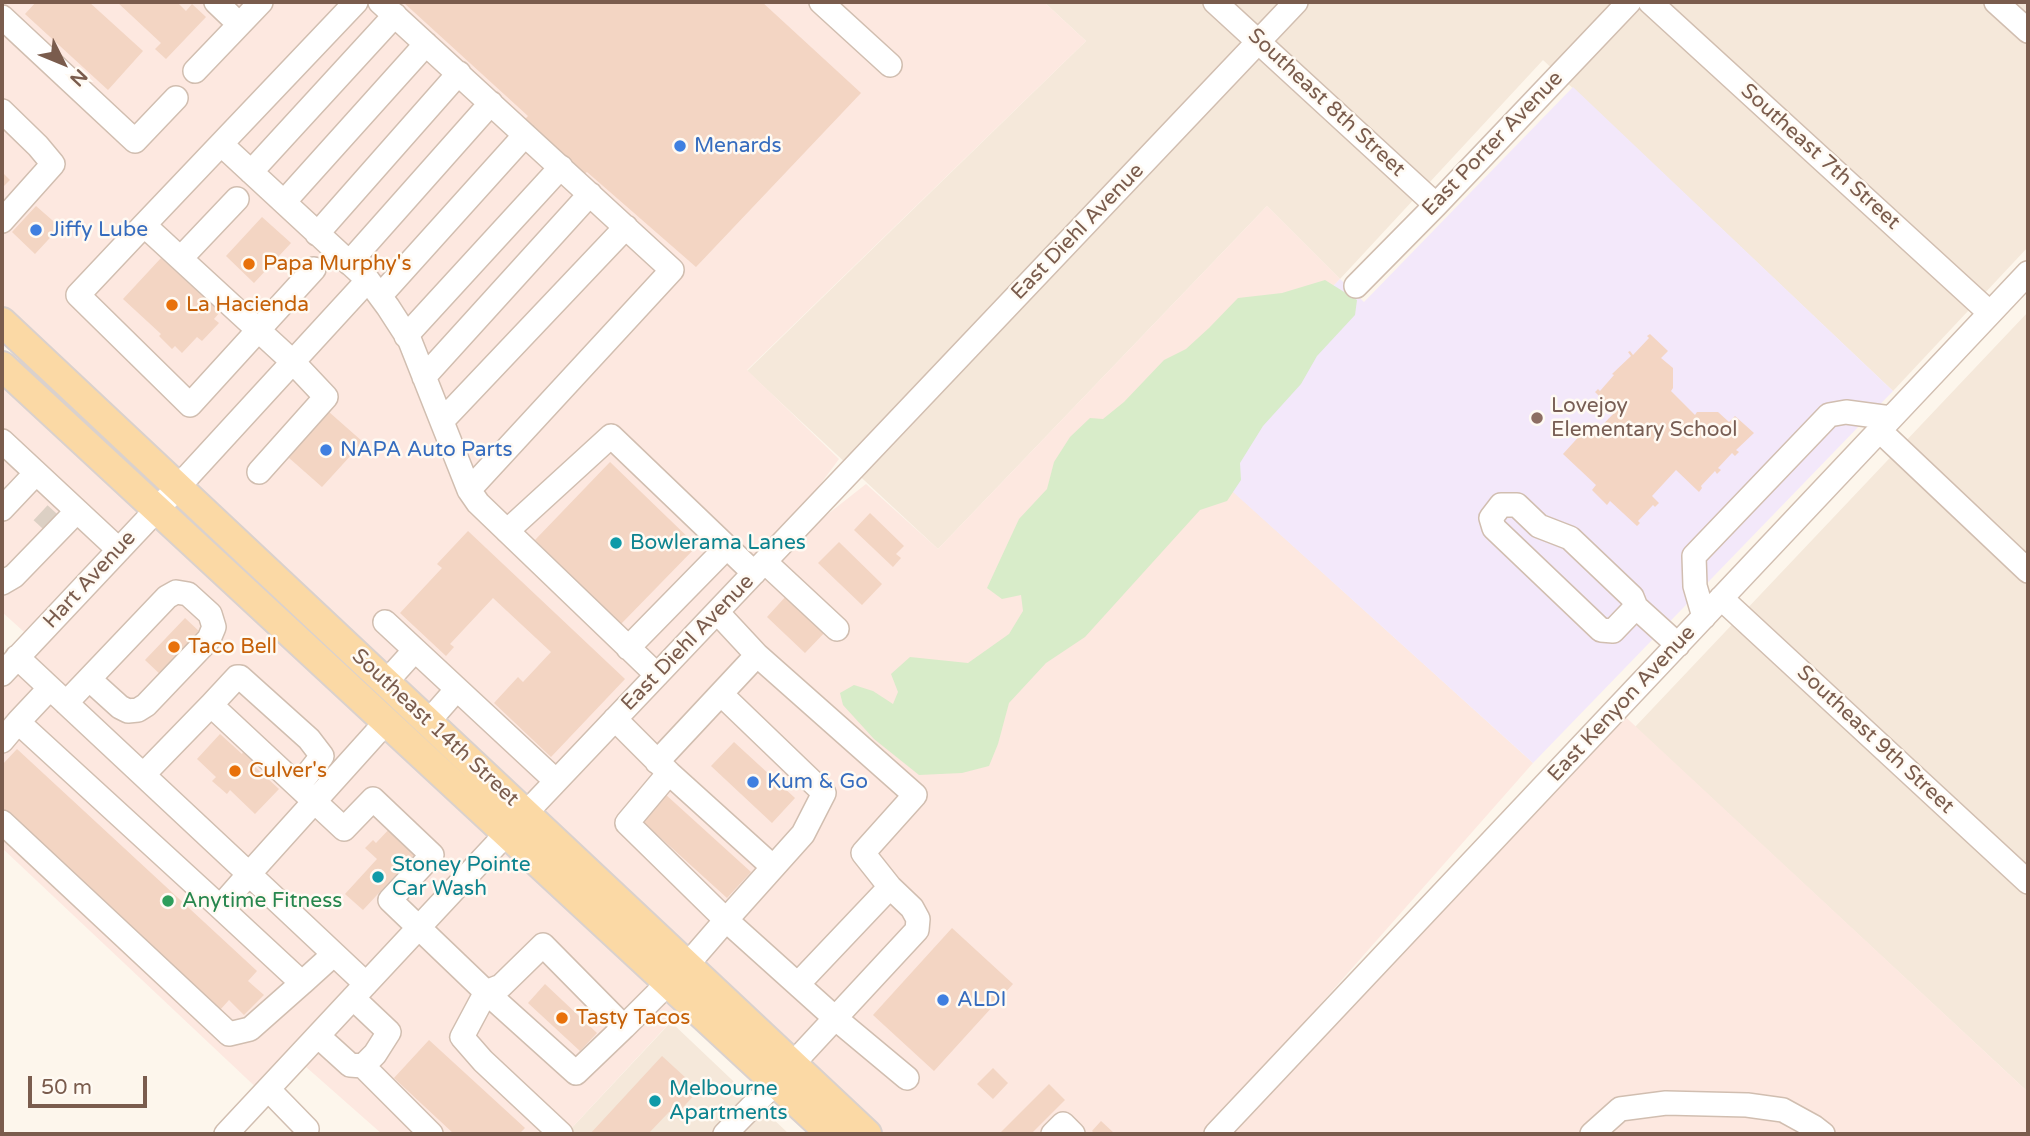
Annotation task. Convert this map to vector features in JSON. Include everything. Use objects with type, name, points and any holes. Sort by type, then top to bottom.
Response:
[{"type":"main road","name":"Southeast 14th Street","points":[[2,322],[428,722],[516,824]]},
{"type":"main road","name":"Southeast 14th Street","points":[[2,366],[386,722],[516,824],[784,1074],[867,1134]]},
{"type":"main road","name":"Southeast 14th Street","points":[[784,1074],[831,1134]]},
{"type":"street","points":[[216,2],[239,24]]},
{"type":"street","points":[[195,71],[261,2]]},
{"type":"street","points":[[314,269],[190,405],[78,295],[356,2]]},
{"type":"street","points":[[821,2],[890,65]]},
{"type":"street","name":"Southeast 8th Street","points":[[1215,2],[1436,205]]},
{"type":"street","name":"East Diehl Avenue","points":[[226,1134],[556,781],[1296,2]]},
{"type":"street","name":"East Porter Avenue","points":[[1356,286],[1629,2]]},
{"type":"street","name":"Southeast 7th Street","points":[[1650,2],[1990,313]]},
{"type":"street","points":[[1996,2],[2028,32]]},
{"type":"street","points":[[251,172],[388,8],[672,270],[469,490]]},
{"type":"street","points":[[2,17],[135,141],[176,98]]},
{"type":"street","points":[[284,202],[426,44]]},
{"type":"street","points":[[317,234],[459,74]]},
{"type":"street","points":[[349,263],[491,103]]},
{"type":"street","points":[[2,111],[53,164],[2,221]]},
{"type":"street","name":"Hart Avenue","points":[[9,666],[293,362],[374,288],[525,135]]},
{"type":"street","points":[[221,144],[374,288],[406,336],[469,490],[478,503],[657,676]]},
{"type":"street","points":[[406,336],[561,167]]},
{"type":"street","points":[[424,377],[590,194]]},
{"type":"street","points":[[181,258],[237,199]]},
{"type":"street","points":[[144,225],[293,362],[326,397],[259,472]]},
{"type":"street","points":[[442,421],[626,227]]},
{"type":"street","name":"East Kenyon Avenue","points":[[1216,1134],[2028,273]]},
{"type":"street","points":[[1704,617],[1695,586],[1694,556],[1829,415],[1846,412],[1885,424],[2028,571]]},
{"type":"street","points":[[508,531],[611,436],[727,547],[759,567],[836,629]]},
{"type":"street","points":[[4,447],[36,473],[60,513],[119,550]]},
{"type":"street","points":[[2,509],[36,473]]},
{"type":"street","points":[[1636,607],[1613,631],[1601,630],[1494,528],[1491,518],[1501,505],[1517,505],[1539,526],[1570,538],[1632,597],[1636,607],[1678,645]]},
{"type":"street","points":[[2,570],[60,513]]},
{"type":"street","points":[[2,583],[14,576],[60,513]]},
{"type":"street","points":[[628,648],[727,547]]},
{"type":"street","points":[[2,741],[18,722],[58,695],[89,679],[167,597],[176,592],[188,594],[210,614],[214,627],[209,639],[146,705],[138,710],[128,711],[120,707],[89,679]]},
{"type":"street","name":"Southeast 9th Street","points":[[1721,598],[2028,882]]},
{"type":"street","points":[[717,612],[757,656],[915,795],[863,853],[890,887],[912,908],[918,919],[916,930],[725,1134]]},
{"type":"street","points":[[385,622],[556,781]]},
{"type":"street","points":[[386,682],[415,650]]},
{"type":"street","points":[[757,656],[721,694],[663,767],[627,823],[726,920],[835,1018],[907,1078]]},
{"type":"street","points":[[9,666],[58,695],[334,954],[389,1032],[375,1054],[363,1066]]},
{"type":"street","points":[[143,775],[236,677],[240,677],[322,755],[306,794]]},
{"type":"street","points":[[428,722],[457,689]]},
{"type":"street","points":[[211,705],[344,830],[373,799],[432,855],[390,900],[576,1073],[677,974],[803,834],[824,793],[721,694]]},
{"type":"street","points":[[615,719],[663,767],[773,867]]},
{"type":"street","points":[[18,722],[302,983]]},
{"type":"street","points":[[220,907],[249,874],[306,794],[386,722]]},
{"type":"street","points":[[2,822],[229,1034],[250,1029],[334,954]]},
{"type":"street","points":[[798,984],[890,887]]},
{"type":"street","points":[[561,1134],[482,1061],[462,1037],[486,992],[501,986],[543,946],[624,1027]]},
{"type":"street","points":[[318,1036],[351,1065],[363,1066],[431,1134]]},
{"type":"street","points":[[268,1089],[306,1129],[306,1134]]},
{"type":"street","points":[[1592,1134],[1620,1109],[1666,1103],[1747,1105],[1783,1110],[1814,1126],[1823,1134]]},
{"type":"street","points":[[1053,1134],[1063,1124],[1073,1134]]},
{"type":"shaded area","points":[[2,2],[1044,2],[1086,41],[747,370],[839,459],[757,570],[866,484],[938,549],[1267,206],[1340,279],[1182,445],[1533,763],[1206,1134],[867,1134],[2,322]]},
{"type":"shaded area","points":[[1044,2],[2028,2],[2028,247],[1893,391],[1543,60],[1340,279],[1267,206],[938,549],[747,371],[1086,41]]},
{"type":"shaded area","name":"Lovejoy Elementary School","points":[[1573,87],[1893,391],[1533,763],[1181,445],[1340,279],[1364,302]]},
{"type":"shaded area","points":[[2028,312],[2028,1092],[1635,727]]},
{"type":"shaded area","points":[[2,366],[689,1002],[566,1134],[382,1134],[297,1059],[263,1094],[2,848],[2,674],[33,640],[2,612]]},
{"type":"shaded area","points":[[1617,709],[2028,1092],[2028,1134],[1216,1134]]},
{"type":"shaded area","points":[[671,1022],[789,1134],[566,1134]]},
{"type":"green space","points":[[1325,280],[1357,300],[1355,315],[1317,356],[1301,384],[1263,426],[1240,463],[1241,480],[1227,501],[1200,510],[1085,637],[1046,663],[1009,703],[989,766],[962,773],[919,775],[874,739],[843,705],[840,693],[854,685],[873,691],[893,704],[898,692],[891,674],[910,657],[968,663],[1009,634],[1023,611],[1021,595],[1002,599],[987,588],[1019,519],[1047,489],[1054,462],[1070,437],[1090,418],[1103,419],[1124,402],[1164,360],[1186,349],[1238,298],[1282,293]]},
{"type":"building","points":[[36,2],[89,2],[143,51],[108,90],[25,14]]},
{"type":"building","points":[[117,2],[177,2],[186,11],[192,4],[206,17],[166,59],[155,49],[161,43]]},
{"type":"building","name":"Menards","points":[[403,2],[762,2],[861,93],[696,267],[587,172],[581,176],[523,121],[528,116]]},
{"type":"building","points":[[2,172],[10,180],[2,188]]},
{"type":"building","name":"Jiffy Lube","points":[[36,206],[60,227],[35,254],[12,232]]},
{"type":"building","points":[[262,217],[291,243],[254,283],[226,256]]},
{"type":"building","name":"La Hacienda","points":[[161,258],[220,312],[214,319],[219,323],[202,341],[197,337],[182,353],[175,346],[172,349],[159,336],[161,334],[123,299]]},
{"type":"building","name":"Lovejoy Elementary School","points":[[1650,334],[1668,351],[1661,358],[1673,368],[1671,391],[1695,415],[1697,412],[1718,412],[1729,422],[1735,416],[1754,433],[1736,450],[1739,452],[1735,456],[1732,453],[1718,468],[1721,470],[1717,474],[1715,471],[1701,486],[1699,492],[1676,470],[1652,496],[1659,503],[1655,507],[1653,505],[1638,521],[1640,523],[1637,526],[1610,501],[1607,505],[1592,490],[1596,485],[1563,454],[1583,432],[1591,437],[1615,412],[1595,392],[1598,389],[1600,391],[1614,375],[1612,374],[1631,356],[1628,352],[1633,355]]},
{"type":"building","name":"NAPA Auto Parts","points":[[329,412],[363,442],[322,487],[288,457]]},
{"type":"building","name":"Bowlerama Lanes","points":[[610,462],[697,546],[621,624],[535,540]]},
{"type":"building","points":[[870,513],[904,546],[896,554],[901,558],[893,567],[854,530]]},
{"type":"building","points":[[468,531],[625,679],[551,757],[494,703],[518,677],[523,682],[551,652],[493,598],[450,644],[454,647],[446,656],[400,613],[442,568],[437,564]]},
{"type":"building","points":[[839,542],[882,584],[862,605],[818,563]]},
{"type":"building","points":[[788,594],[827,630],[805,653],[767,617]]},
{"type":"building","name":"Taco Bell","points":[[185,618],[202,634],[162,676],[145,660]]},
{"type":"building","name":"Culver's","points":[[220,734],[255,763],[253,765],[279,789],[255,814],[230,790],[227,794],[212,781],[216,777],[197,759]]},
{"type":"building","name":"Kum & Go","points":[[734,742],[795,798],[772,823],[711,766]]},
{"type":"building","points":[[17,749],[257,971],[248,981],[264,995],[244,1015],[229,1000],[220,1010],[2,807],[2,765]]},
{"type":"building","points":[[665,794],[751,872],[727,898],[641,820]]},
{"type":"building","name":"Stoney Pointe Car Wash","points":[[393,825],[419,850],[363,910],[345,894],[377,859],[365,848],[373,840],[376,843]]},
{"type":"building","name":"ALDI","points":[[952,928],[1013,984],[934,1071],[873,1015]]},
{"type":"building","name":"Tasty Tacos","points":[[545,984],[597,1033],[580,1051],[528,1003]]},
{"type":"building","points":[[429,1040],[525,1128],[519,1134],[454,1134],[394,1078]]},
{"type":"building","name":"Melbourne Apartments","points":[[662,1056],[699,1090],[674,1117],[669,1112],[648,1134],[590,1134]]},
{"type":"building","points":[[993,1068],[1008,1083],[993,1099],[977,1084]]},
{"type":"building","points":[[1049,1084],[1065,1100],[1031,1134],[999,1134]]},
{"type":"building","points":[[1101,1121],[1115,1134],[1095,1134],[1092,1131]]},
{"type":"tunnel","points":[[42,528],[56,513]]},
{"type":"place","name":"Menards","points":[[680,146]]},
{"type":"place","name":"Jiffy Lube","points":[[36,230]]},
{"type":"place","name":"Papa Murphy's","points":[[249,264]]},
{"type":"place","name":"La Hacienda","points":[[172,305]]},
{"type":"place","name":"Lovejoy Elementary School","points":[[1537,418]]},
{"type":"place","name":"NAPA Auto Parts","points":[[326,450]]},
{"type":"place","name":"Bowlerama Lanes","points":[[616,543]]},
{"type":"place","name":"Taco Bell","points":[[174,647]]},
{"type":"place","name":"Culver's","points":[[235,771]]},
{"type":"place","name":"Kum & Go","points":[[753,782]]},
{"type":"place","name":"Stoney Pointe Car Wash","points":[[378,877]]},
{"type":"place","name":"Anytime Fitness","points":[[168,901]]},
{"type":"place","name":"ALDI","points":[[943,1000]]},
{"type":"place","name":"Tasty Tacos","points":[[562,1018]]},
{"type":"place","name":"Melbourne Apartments","points":[[655,1101]]}]
